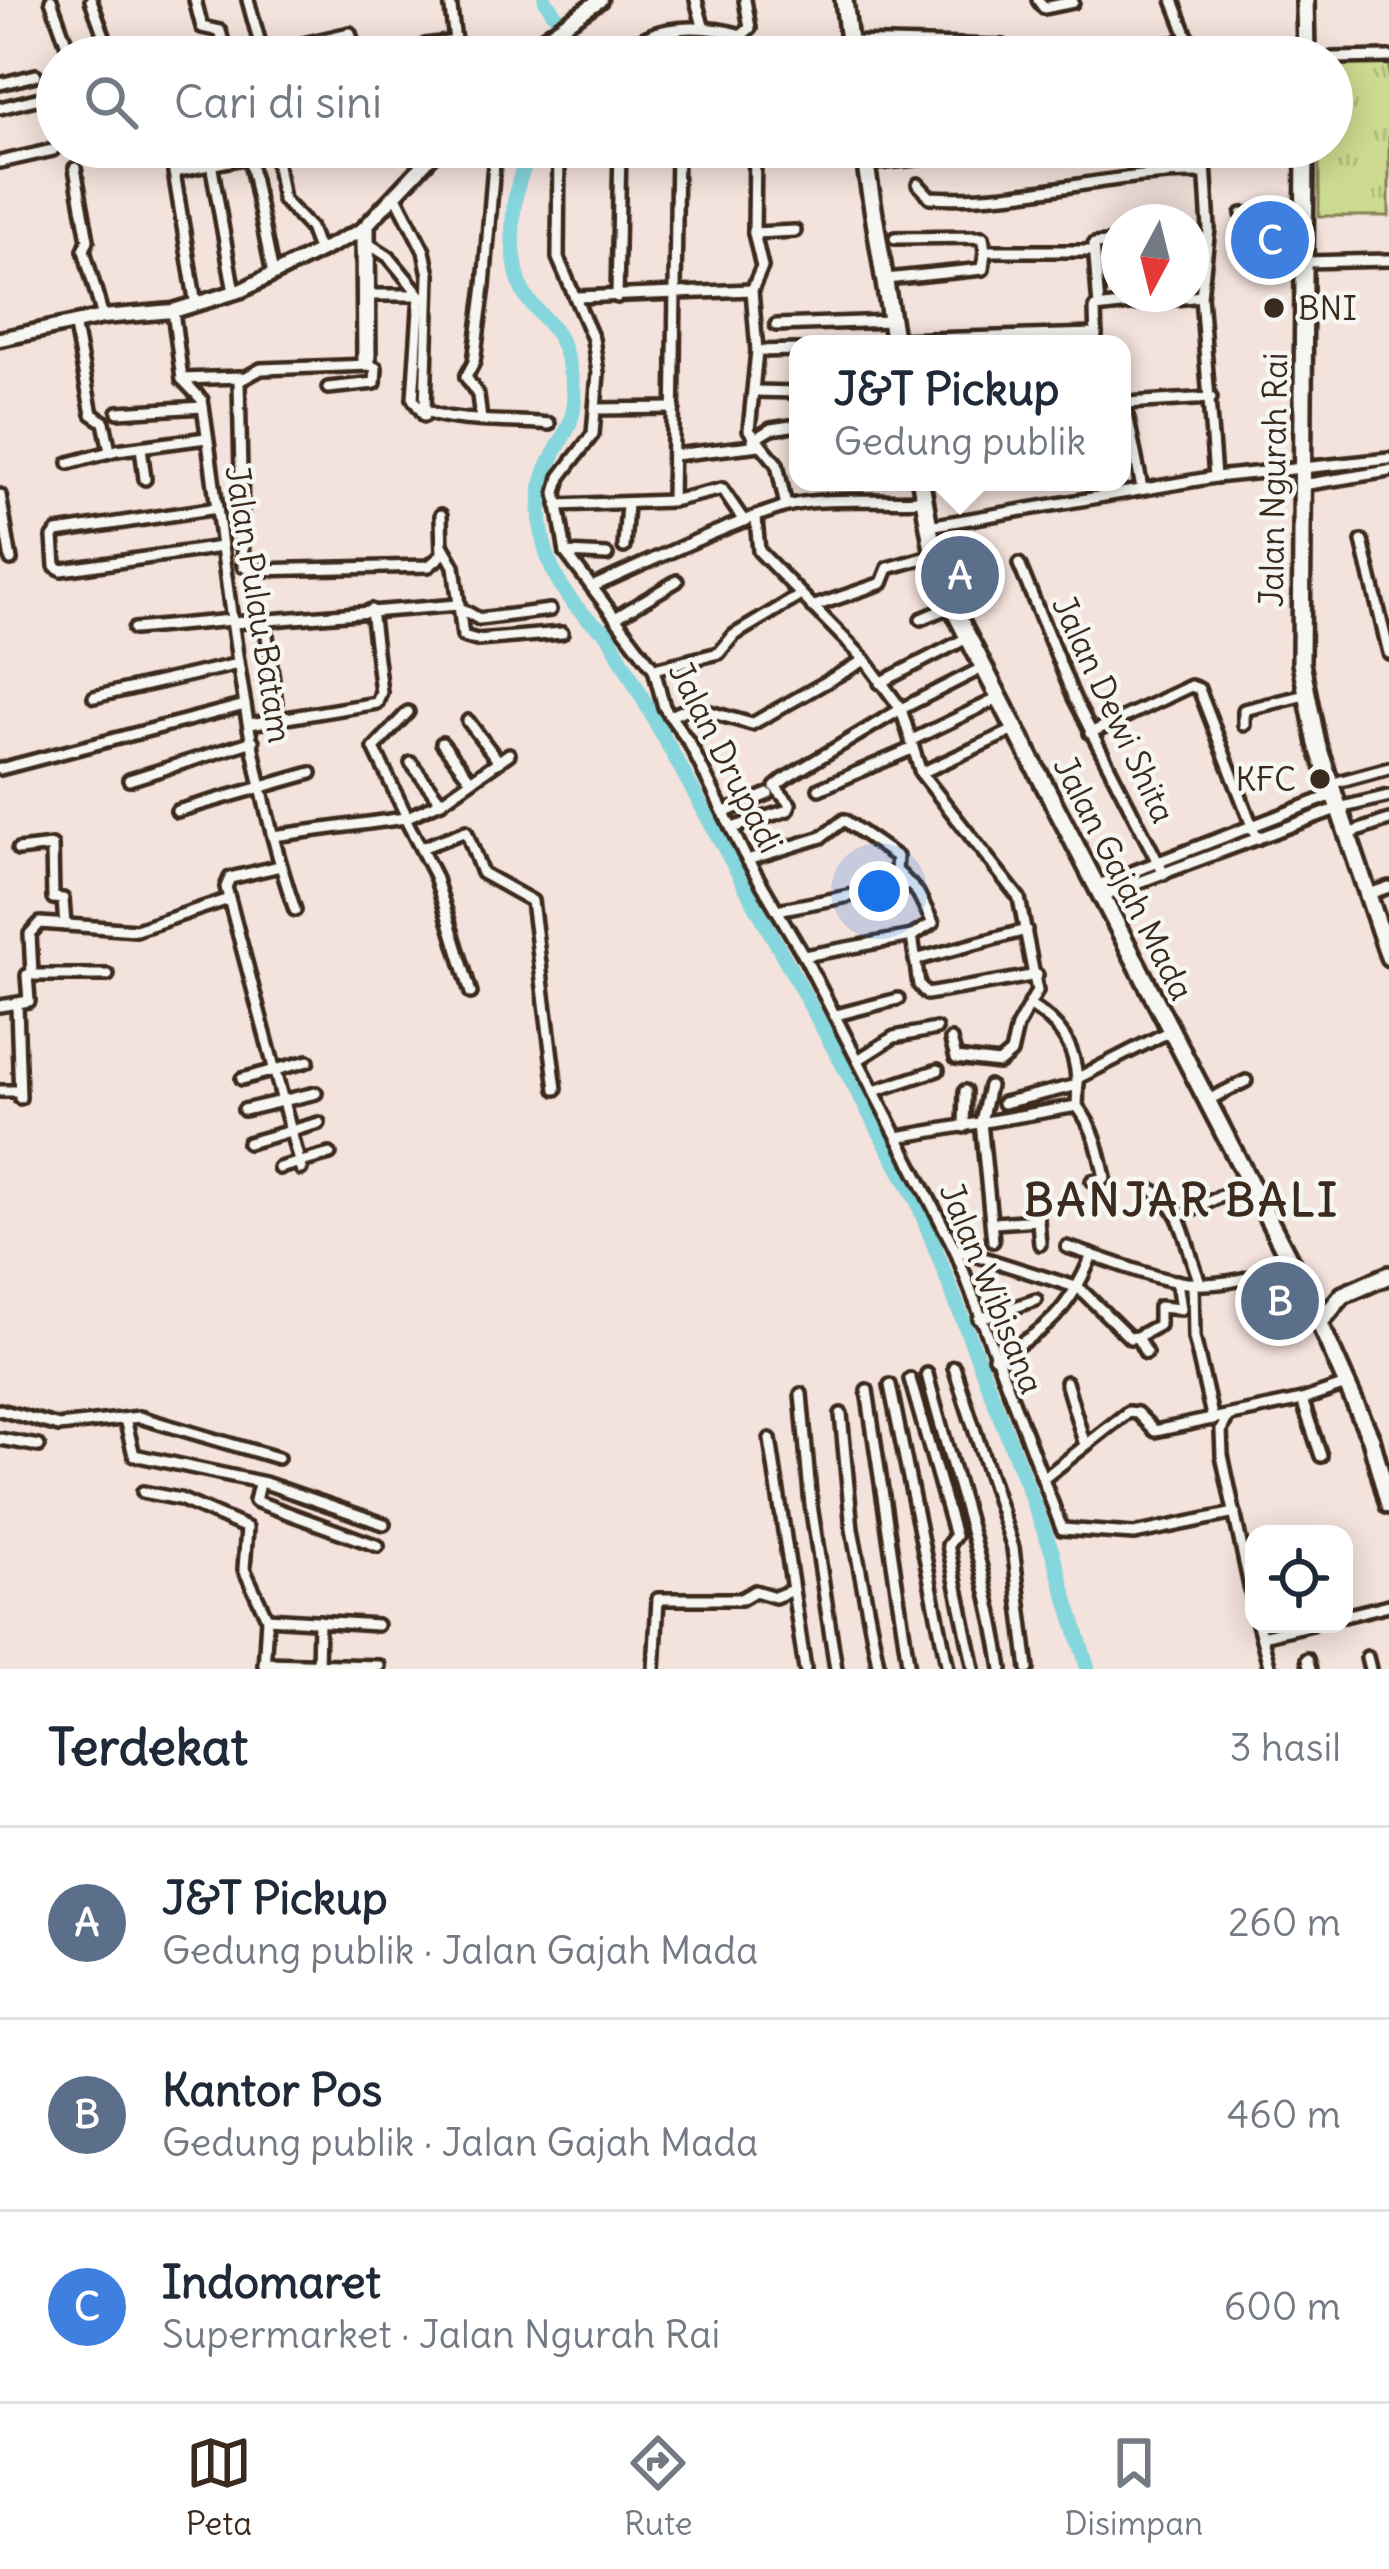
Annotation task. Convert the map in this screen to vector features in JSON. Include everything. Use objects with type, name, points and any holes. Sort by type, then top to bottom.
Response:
[{"type":"highway","points":[[844,0],[848,36]]},
{"type":"highway","points":[[1305,0],[1306,36]]},
{"type":"highway","points":[[867,168],[894,335]]},
{"type":"highway","name":"Jalan Ngurah Rai","points":[[1305,168],[1301,663],[1334,796],[1389,957]]},
{"type":"highway","name":"Jalan Gajah Mada","points":[[922,491],[934,555],[952,606],[1305,1290],[1371,1438],[1389,1505]]},
{"type":"highway","points":[[1305,1290],[1321,1297],[1343,1294],[1389,1276]]},
{"type":"highway","points":[[1320,1322],[1343,1294]]},
{"type":"main road","points":[[541,36],[600,0]]},
{"type":"main road","points":[[0,339],[103,317],[173,311],[234,292],[365,227],[423,168]]},
{"type":"street","points":[[51,0],[64,36]]},
{"type":"street","points":[[91,0],[104,36]]},
{"type":"street","points":[[195,0],[202,27],[220,31],[221,36]]},
{"type":"street","points":[[248,0],[258,36]]},
{"type":"street","points":[[450,0],[455,36]]},
{"type":"street","points":[[696,0],[703,26]]},
{"type":"street","points":[[658,36],[703,26],[742,34],[749,28],[746,0]]},
{"type":"street","points":[[1037,0],[1044,8],[1073,2]]},
{"type":"street","points":[[1174,0],[1188,36]]},
{"type":"street","points":[[676,30],[676,36]]},
{"type":"street","points":[[1353,58],[1389,58]]},
{"type":"street","points":[[0,84],[36,75]]},
{"type":"street","points":[[0,108],[36,99]]},
{"type":"street","points":[[0,162],[36,154]]},
{"type":"street","points":[[74,168],[88,240],[84,250],[103,317]]},
{"type":"street","points":[[192,168],[173,173],[196,305]]},
{"type":"street","points":[[213,168],[234,292]]},
{"type":"street","points":[[251,168],[273,274]]},
{"type":"street","points":[[278,168],[283,200],[310,228],[319,252]]},
{"type":"street","points":[[481,420],[478,395],[466,377],[474,362],[494,168]]},
{"type":"street","points":[[559,168],[558,258],[593,339],[597,409],[592,434],[560,477],[557,505],[566,553],[607,555]]},
{"type":"street","points":[[617,297],[620,168]]},
{"type":"street","points":[[672,501],[677,168]]},
{"type":"street","points":[[755,168],[754,233],[763,263],[752,290],[757,351],[748,418],[757,442],[777,464],[786,506]]},
{"type":"street","points":[[1205,168],[1207,204]]},
{"type":"street","points":[[918,184],[930,197],[996,200],[1103,177],[1205,173]]},
{"type":"street","points":[[398,198],[424,251],[431,289],[422,405],[434,415],[549,424]]},
{"type":"street","points":[[1242,214],[1305,212]]},
{"type":"street","points":[[365,227],[369,244],[366,364]]},
{"type":"street","points":[[365,227],[367,295]]},
{"type":"street","points":[[754,233],[794,231]]},
{"type":"street","points":[[886,279],[983,269],[981,237],[895,238]]},
{"type":"street","points":[[369,244],[389,257],[420,295],[413,399],[423,415],[454,425]]},
{"type":"street","points":[[985,251],[1101,245]]},
{"type":"street","points":[[1093,247],[1096,335]]},
{"type":"street","points":[[1305,262],[1389,260]]},
{"type":"street","points":[[577,297],[752,290]]},
{"type":"street","points":[[367,295],[420,295]]},
{"type":"street","points":[[1097,308],[1101,308]]},
{"type":"street","points":[[118,412],[203,407],[201,397],[182,379],[173,311]]},
{"type":"street","points":[[1203,312],[1215,478]]},
{"type":"street","points":[[776,326],[892,321]]},
{"type":"street","points":[[74,322],[92,414],[104,422],[110,451]]},
{"type":"street","points":[[757,351],[789,350]]},
{"type":"street","points":[[182,379],[241,377],[261,369],[366,364],[376,368],[372,386],[328,388]]},
{"type":"street","points":[[241,377],[236,406],[246,569],[429,566],[437,562],[442,544],[441,514]]},
{"type":"street","points":[[754,391],[789,392]]},
{"type":"street","points":[[1131,403],[1211,398]]},
{"type":"street","name":"Jalan Pulau Batam","points":[[203,407],[245,705],[260,784],[295,910]]},
{"type":"street","points":[[597,409],[674,408]]},
{"type":"street","points":[[674,455],[757,442],[771,429],[789,426]]},
{"type":"street","points":[[69,463],[110,451],[206,438]]},
{"type":"street","points":[[141,447],[145,479]]},
{"type":"street","points":[[1131,452],[1142,488]]},
{"type":"street","points":[[1302,478],[1389,459]]},
{"type":"street","points":[[1131,490],[1215,478],[1389,471]]},
{"type":"street","points":[[782,484],[789,481]]},
{"type":"street","points":[[557,505],[672,501],[722,489],[750,520],[760,551],[865,660],[901,709],[921,773],[1018,895],[1037,975],[1032,1006],[1017,1027],[1011,1053],[1000,1063],[954,1058],[951,1040]]},
{"type":"street","points":[[929,526],[1125,491]]},
{"type":"street","points":[[0,495],[11,560]]},
{"type":"street","points":[[595,586],[721,526],[786,506],[923,500]]},
{"type":"street","points":[[624,547],[627,504]]},
{"type":"street","points":[[217,508],[58,532],[53,537],[55,566],[62,570],[221,547]]},
{"type":"street","points":[[1362,541],[1389,652]]},
{"type":"street","points":[[442,544],[451,557],[467,639],[562,632]]},
{"type":"street","name":"Jalan Drupadi","points":[[566,553],[654,670],[670,716],[858,1060]]},
{"type":"street","points":[[812,607],[882,583],[888,568],[934,555]]},
{"type":"street","name":"Jalan Dewi Shita","points":[[1018,564],[1090,733],[1164,874]]},
{"type":"street","points":[[615,618],[676,581]]},
{"type":"street","points":[[654,670],[672,660],[719,652],[734,635],[801,595]]},
{"type":"street","points":[[134,629],[458,606],[477,619],[550,610]]},
{"type":"street","points":[[921,619],[952,606]]},
{"type":"street","points":[[250,724],[334,713],[381,699],[371,610]]},
{"type":"street","points":[[266,620],[278,719]]},
{"type":"street","points":[[880,683],[967,638]]},
{"type":"street","points":[[670,716],[692,707],[752,724],[865,660]]},
{"type":"street","points":[[94,697],[238,664]]},
{"type":"street","points":[[732,828],[790,808],[775,787],[901,709],[982,668]]},
{"type":"street","points":[[1090,733],[1196,686],[1257,839]]},
{"type":"street","points":[[1244,725],[1244,710],[1306,695]]},
{"type":"street","points":[[819,789],[998,698]]},
{"type":"street","points":[[0,769],[245,705]]},
{"type":"street","points":[[408,712],[374,748],[449,916],[471,993]]},
{"type":"street","points":[[468,721],[499,762]]},
{"type":"street","points":[[921,773],[1014,730]]},
{"type":"street","points":[[129,780],[253,741]]},
{"type":"street","points":[[442,743],[471,780]]},
{"type":"street","points":[[273,836],[406,818],[441,802],[509,754]]},
{"type":"street","points":[[411,763],[441,802]]},
{"type":"street","points":[[1099,891],[1164,874],[1257,839],[1389,769]]},
{"type":"street","points":[[177,812],[260,784],[311,773]]},
{"type":"street","points":[[725,812],[768,794]]},
{"type":"street","points":[[1099,891],[1157,862],[1334,796],[1389,796]]},
{"type":"street","points":[[747,860],[822,837],[844,820],[897,857],[896,870],[933,923],[912,936],[804,956]]},
{"type":"street","points":[[1348,834],[1389,820]]},
{"type":"street","points":[[421,848],[466,831],[482,873],[532,901],[556,1090]]},
{"type":"street","points":[[18,850],[52,846],[53,898],[64,899],[65,925]]},
{"type":"street","points":[[280,866],[230,878],[229,899],[300,1166]]},
{"type":"street","points":[[777,910],[910,884]]},
{"type":"street","points":[[1369,894],[1389,887]]},
{"type":"street","points":[[32,974],[34,926],[136,930],[229,899]]},
{"type":"street","points":[[915,960],[1026,930]]},
{"type":"street","points":[[912,936],[920,989],[927,994],[1037,975]]},
{"type":"street","points":[[0,1006],[28,1001],[27,975],[108,975]]},
{"type":"street","points":[[836,1015],[898,999]]},
{"type":"street","points":[[0,1091],[20,1094],[17,1005]]},
{"type":"street","points":[[1032,1006],[1063,1028],[1079,1081],[1076,1106],[1094,1129],[1106,1178],[1092,1181]]},
{"type":"street","points":[[858,1060],[893,1037],[936,1030]]},
{"type":"street","points":[[1003,1102],[1079,1081],[1170,1031]]},
{"type":"street","points":[[0,1050],[18,1051]]},
{"type":"street","name":"Jalan Wibisana","points":[[858,1060],[955,1249],[1066,1531],[1134,1534],[1235,1513]]},
{"type":"street","points":[[242,1079],[308,1061]]},
{"type":"street","points":[[874,1091],[938,1070]]},
{"type":"street","points":[[1204,1101],[1246,1081]]},
{"type":"street","points":[[988,1086],[983,1126],[993,1241]]},
{"type":"street","points":[[964,1127],[965,1091]]},
{"type":"street","points":[[244,1111],[316,1093]]},
{"type":"street","points":[[898,1137],[983,1126],[1076,1106]]},
{"type":"street","points":[[248,1143],[319,1123]]},
{"type":"street","points":[[279,1168],[300,1166],[330,1154]]},
{"type":"street","points":[[1178,1217],[1248,1183]]},
{"type":"street","points":[[1154,1191],[1167,1198],[1178,1217],[1197,1284],[1194,1337],[1213,1420]]},
{"type":"street","points":[[1036,1198],[1040,1244]]},
{"type":"street","points":[[994,1222],[1038,1220]]},
{"type":"street","points":[[1067,1247],[1124,1270],[1197,1284],[1245,1283],[1290,1262]]},
{"type":"street","points":[[955,1249],[1079,1288],[1108,1311],[1130,1338],[1159,1325],[1159,1307],[1181,1309],[1177,1281]]},
{"type":"street","points":[[994,1357],[1041,1332],[1069,1307],[1092,1255]]},
{"type":"street","points":[[979,1319],[1036,1300]]},
{"type":"street","points":[[1137,1337],[1146,1353]]},
{"type":"street","points":[[953,1367],[1013,1548],[1028,1669]]},
{"type":"street","points":[[928,1374],[943,1444],[976,1534],[1002,1669]]},
{"type":"street","points":[[910,1379],[955,1536],[948,1545],[974,1669]]},
{"type":"street","points":[[1066,1382],[1084,1442]]},
{"type":"street","points":[[1043,1479],[1055,1475],[1084,1442],[1128,1412],[1137,1413],[1155,1431],[1302,1400],[1347,1384]]},
{"type":"street","points":[[890,1385],[949,1669]]},
{"type":"street","points":[[867,1390],[909,1669]]},
{"type":"street","points":[[801,1394],[811,1505],[836,1669]]},
{"type":"street","points":[[1302,1400],[1321,1456]]},
{"type":"street","points":[[0,1410],[59,1426],[139,1417],[278,1458]]},
{"type":"street","points":[[841,1414],[852,1529],[879,1669]]},
{"type":"street","points":[[1227,1418],[1220,1439],[1245,1561]]},
{"type":"street","points":[[125,1419],[134,1455],[181,1460],[384,1524]]},
{"type":"street","points":[[1371,1438],[1389,1435]]},
{"type":"street","points":[[0,1439],[39,1446]]},
{"type":"street","points":[[770,1439],[790,1592],[806,1669]]},
{"type":"street","points":[[259,1484],[255,1501],[378,1546]]},
{"type":"street","points":[[143,1492],[180,1499],[248,1528],[244,1569],[267,1618],[264,1666],[379,1666]]},
{"type":"street","points":[[654,1669],[658,1599],[741,1599],[755,1591],[775,1597],[790,1592]]},
{"type":"street","points":[[1353,1614],[1389,1606]]},
{"type":"street","points":[[267,1618],[377,1624]]},
{"type":"street","points":[[318,1667],[320,1622]]},
{"type":"street","points":[[1261,1633],[1270,1669]]},
{"type":"street","points":[[1262,1636],[1274,1633]]},
{"type":"green space","points":[[1353,64],[1389,64],[1389,216],[1319,216],[1319,168],[1353,168]]},
{"type":"waterway","points":[[545,0],[569,36]]},
{"type":"waterway","points":[[524,168],[513,214],[517,271],[529,300],[559,338],[573,385],[570,422],[542,485],[541,528],[552,569],[574,605],[607,633],[917,1201],[1052,1551],[1088,1669]]},
{"type":"place","name":"Indomaret","points":[[1270,240]]},
{"type":"place","name":"BNI","points":[[1274,308]]},
{"type":"place","name":"J&T Pickup","points":[[960,575]]},
{"type":"place","name":"KFC","points":[[1320,779]]},
{"type":"place","name":"Kantor Pos","points":[[1280,1301]]},
{"type":"district","name":"BANJAR BALI","points":[[1182,1200]]}]
